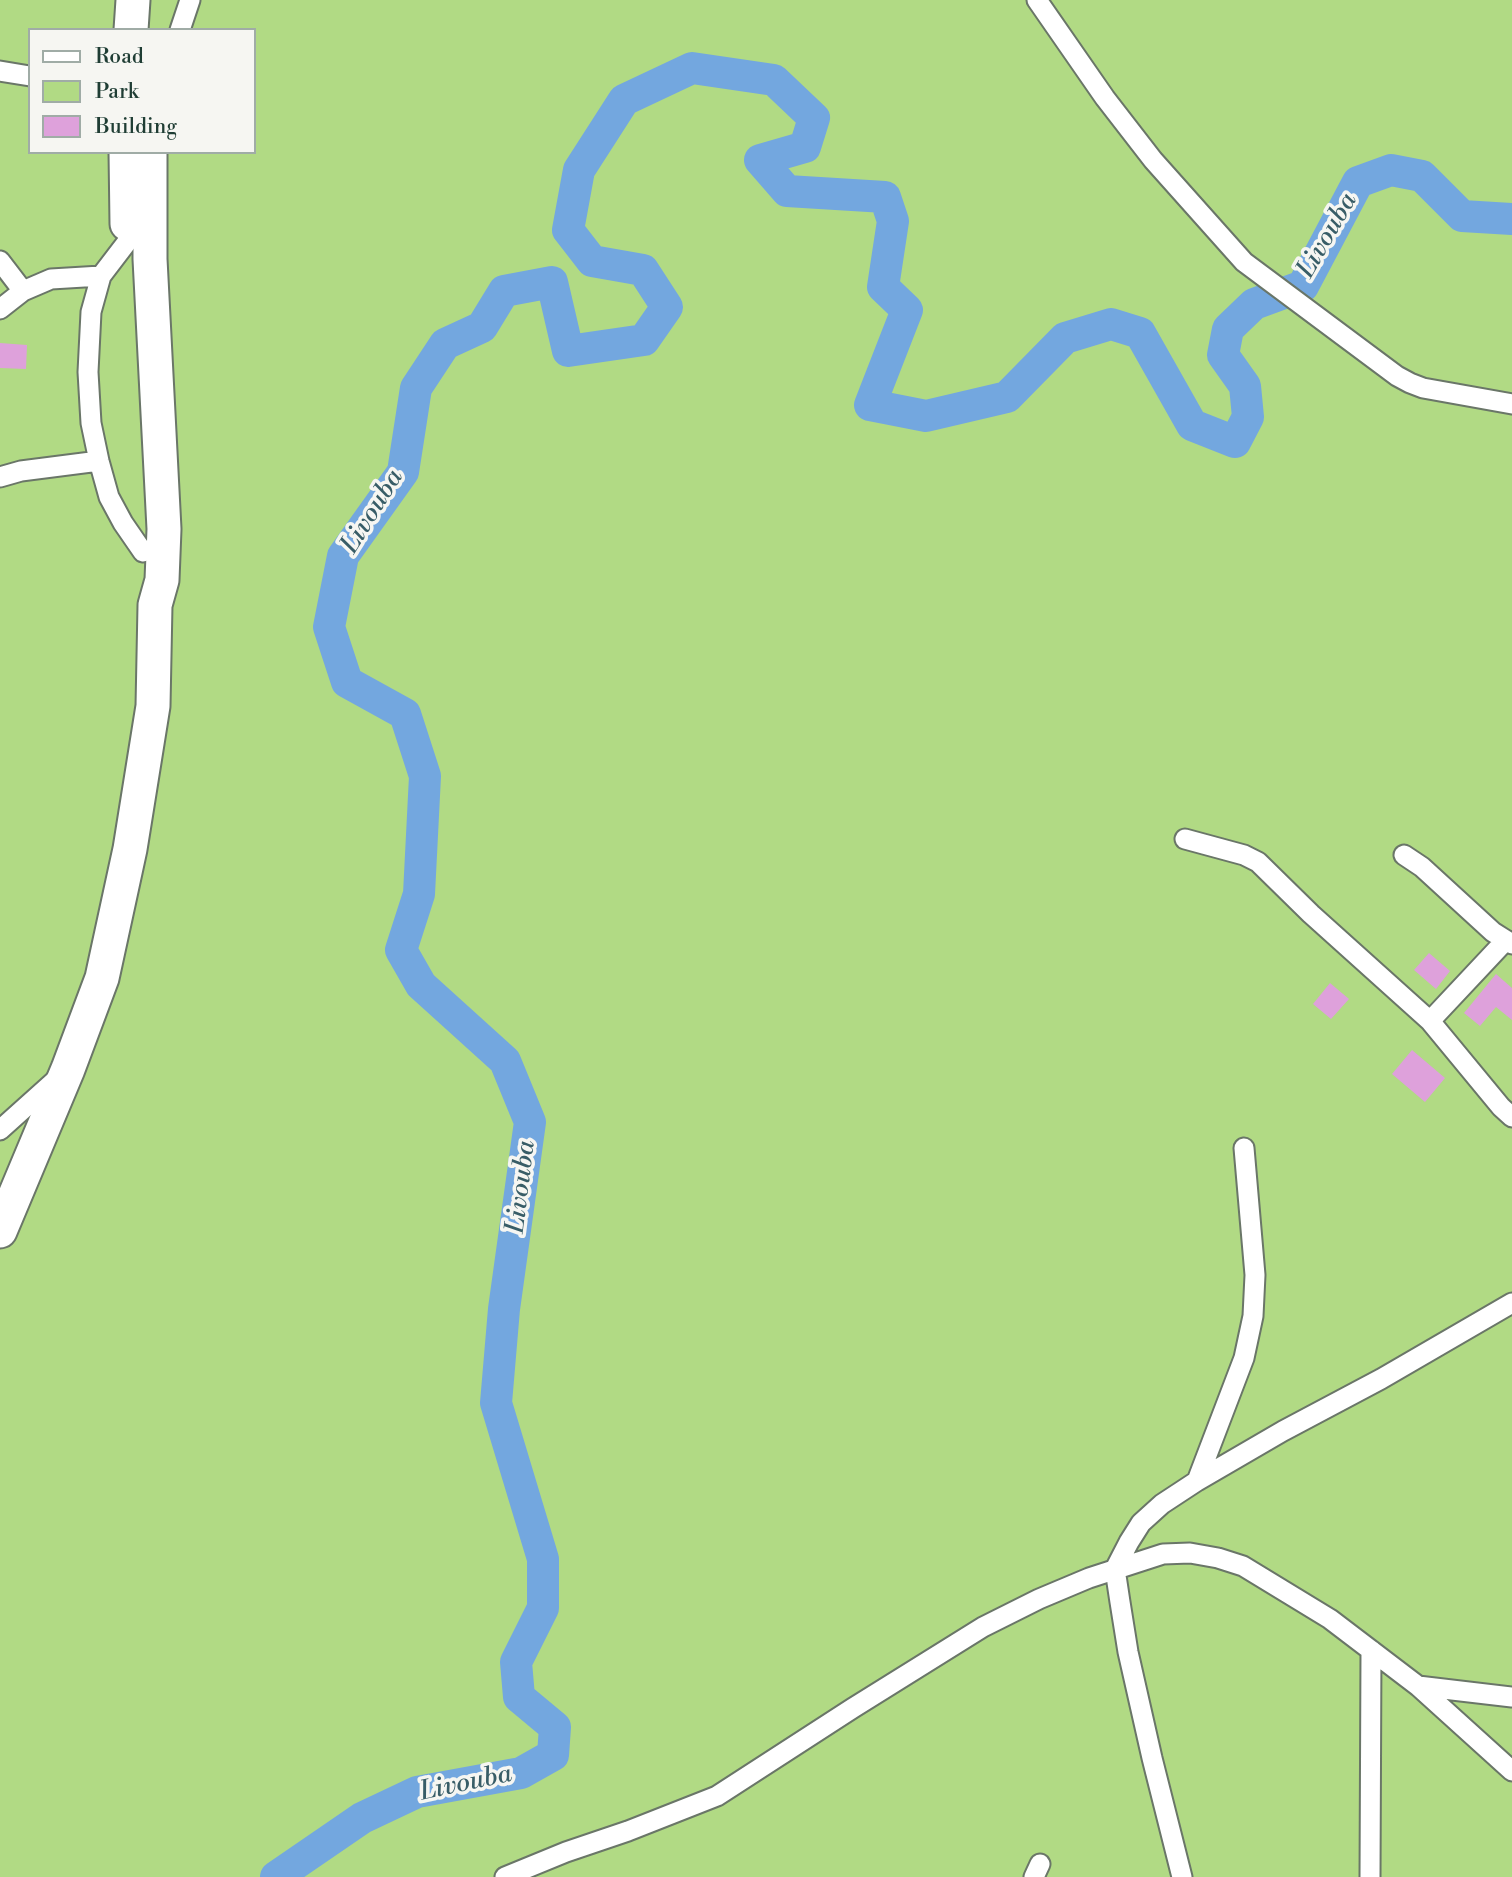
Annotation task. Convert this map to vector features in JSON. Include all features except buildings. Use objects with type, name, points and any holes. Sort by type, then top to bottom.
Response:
[{"type":"highway","points":[[131,28],[134,0]]},
{"type":"highway","points":[[154,28],[156,0]]},
{"type":"highway","points":[[126,154],[127,242],[137,362],[144,576],[155,605]]},
{"type":"highway","points":[[0,1231],[68,1069],[102,978],[130,849],[153,706],[155,605],[162,580],[164,528],[150,259],[150,154]]},
{"type":"street","points":[[181,28],[190,0]]},
{"type":"street","points":[[1037,0],[1105,98],[1153,160],[1224,242],[1265,279],[1410,383],[1423,388],[1512,404]]},
{"type":"street","points":[[0,71],[28,76]]},
{"type":"street","points":[[127,242],[101,276],[91,312],[88,372],[92,423],[109,497],[122,523],[143,552]]},
{"type":"street","points":[[0,261],[23,291]]},
{"type":"street","points":[[0,309],[23,291],[51,279],[101,276]]},
{"type":"street","points":[[0,477],[22,471],[99,461]]},
{"type":"street","points":[[1185,839],[1244,855],[1258,862],[1311,914],[1430,1021],[1512,1117]]},
{"type":"street","points":[[1404,855],[1422,867],[1469,911],[1509,942],[1430,1021]]},
{"type":"street","points":[[0,1130],[68,1069]]},
{"type":"street","points":[[1197,1481],[1244,1358],[1253,1316],[1255,1275],[1244,1148]]},
{"type":"street","points":[[1182,1877],[1131,1666],[1115,1569],[1141,1523],[1162,1504],[1197,1481],[1512,1303]]},
{"type":"street","points":[[505,1877],[718,1796],[874,1694],[984,1627],[1039,1599],[1115,1569],[1163,1554],[1190,1553],[1243,1566],[1297,1598],[1330,1619],[1418,1686],[1512,1771]]},
{"type":"street","points":[[1370,1877],[1371,1650]]},
{"type":"street","points":[[1418,1686],[1512,1697]]},
{"type":"green space","points":[[0,0],[1512,0],[1512,1877],[0,1877]]},
{"type":"waterway","name":"Livouba","points":[[276,1877],[362,1818],[417,1792],[521,1773],[553,1755],[555,1727],[519,1697],[516,1662],[543,1608],[543,1559],[496,1403],[504,1309],[530,1122],[505,1061],[421,985],[401,950],[419,894],[425,776],[405,714],[347,682],[329,627],[343,556],[403,472],[416,388],[445,344],[482,327],[504,291],[552,282],[568,351],[644,340],[667,307],[643,270],[592,261],[568,230],[579,170],[624,100],[692,68],[774,80],[814,118],[805,147],[760,160],[787,191],[885,197],[893,221],[883,287],[907,310],[870,405],[926,416],[1007,397],[1065,338],[1111,324],[1140,333],[1192,425],[1235,442],[1248,417],[1245,386],[1223,355],[1228,329],[1254,304],[1303,286],[1358,182],[1391,170],[1422,176],[1462,216],[1512,219]]}]
